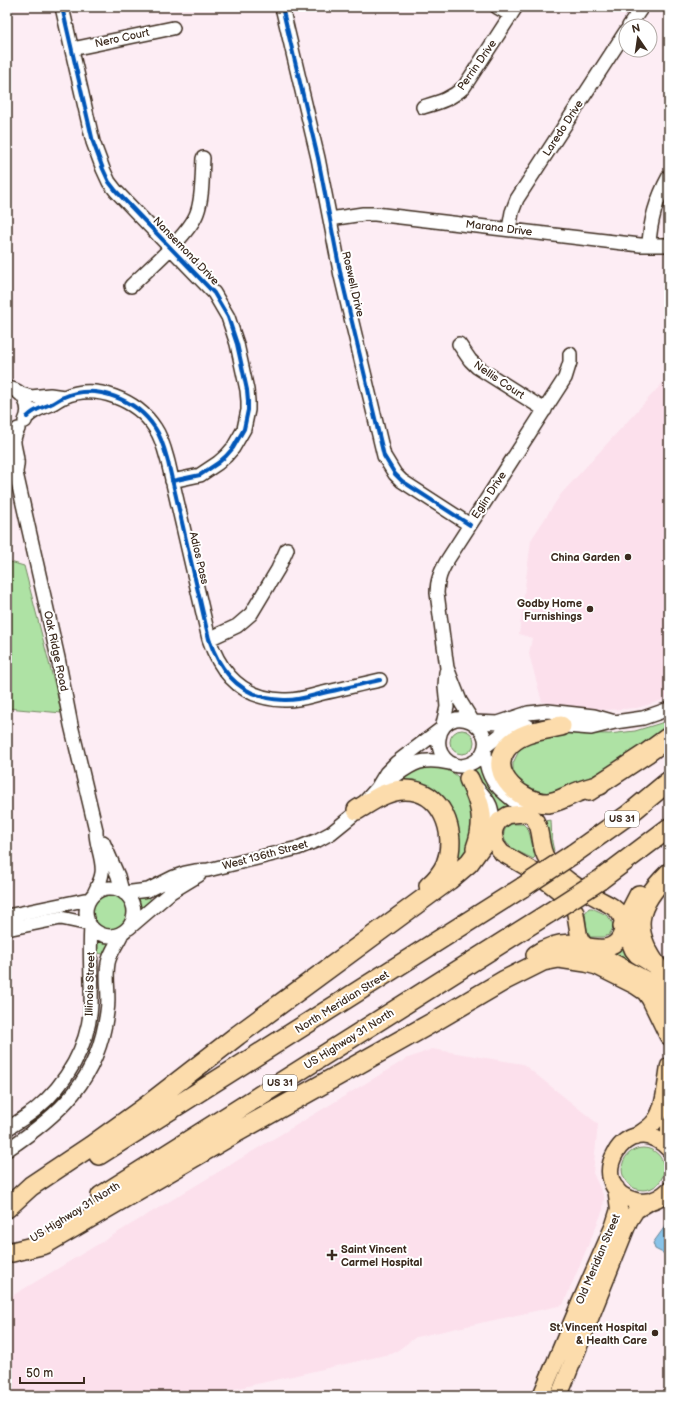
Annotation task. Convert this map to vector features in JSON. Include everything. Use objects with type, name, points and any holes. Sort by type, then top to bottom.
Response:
[{"type":"highway","points":[[561,726],[525,735],[509,746],[502,757],[501,766],[507,781],[528,800],[538,803],[557,802],[571,794],[600,785]]},
{"type":"highway","points":[[529,813],[544,815],[557,812],[600,785],[669,737]]},
{"type":"highway","points":[[469,779],[479,804],[482,819],[482,831],[472,858]]},
{"type":"highway","name":"North Meridian Street","points":[[7,1213],[523,887],[628,815],[669,781]]},
{"type":"highway","points":[[357,810],[389,792],[409,790],[430,798],[442,811],[447,822],[450,840],[449,854],[446,865],[439,877],[399,917]]},
{"type":"highway","name":"US Highway 31 North","points":[[9,1254],[549,913],[600,880],[669,828]]},
{"type":"highway","points":[[7,1208],[31,1186],[128,1120],[243,1032],[456,875],[472,858],[494,829]]},
{"type":"highway","points":[[623,926],[636,899],[644,888],[656,875],[669,865]]},
{"type":"highway","points":[[664,972],[644,944],[640,934],[640,920],[650,895],[669,873]]},
{"type":"highway","points":[[505,980],[539,953],[547,949],[568,943],[585,946]]},
{"type":"highway","points":[[9,1254],[45,1244],[237,1132],[437,1020],[505,980],[548,959],[565,958],[592,963],[637,985],[646,991],[654,1002],[669,1035]]},
{"type":"main road","points":[[664,972],[637,955],[633,950],[623,926],[621,916],[615,908],[592,896],[565,877],[548,860],[543,852],[538,824],[529,813],[508,815],[499,821],[494,829],[495,843],[502,853],[533,871],[560,892],[568,901],[575,912],[578,932],[585,946],[595,953],[656,985],[662,991],[669,1007]]},
{"type":"main road","points":[[585,946],[602,948],[612,946],[620,938],[623,926]]},
{"type":"main road","points":[[635,1137],[650,1127],[658,1117],[663,1100],[669,1066]]},
{"type":"main road","points":[[669,1127],[669,1137]]},
{"type":"main road","points":[[635,1137],[648,1136],[660,1141],[669,1148]]},
{"type":"main road","name":"Old Meridian Street","points":[[541,1396],[587,1286],[608,1241],[618,1213],[619,1205],[616,1188],[610,1171],[613,1156],[622,1143],[635,1137]]},
{"type":"main road","points":[[616,1188],[629,1199],[640,1202],[652,1201]]},
{"type":"main road","name":"Old Meridian Street","points":[[559,1396],[629,1221],[636,1210],[662,1196],[669,1190]]},
{"type":"main road","points":[[586,1330],[585,1314],[590,1292],[587,1286]]},
{"type":"street","name":"Nansemond Drive","points":[[62,7],[93,142],[103,169],[116,191],[214,294],[228,316],[237,344],[248,401],[248,410],[244,429],[233,448],[218,464],[200,475],[172,481]]},
{"type":"street","name":"Roswell Drive","points":[[282,7],[318,158],[341,276],[384,456],[402,481],[470,525]]},
{"type":"street","points":[[497,7],[514,11]]},
{"type":"street","points":[[634,18],[642,7]]},
{"type":"street","name":"Perrin Drive","points":[[423,106],[455,96],[464,87],[514,11]]},
{"type":"street","name":"Nero Court","points":[[72,49],[173,28]]},
{"type":"street","name":"Laredo Drive","points":[[509,229],[512,212],[517,199],[618,43]]},
{"type":"street","points":[[131,286],[183,234],[194,220],[197,212],[201,186],[203,158]]},
{"type":"street","points":[[649,245],[655,206],[669,176]]},
{"type":"street","name":"Marana Drive","points":[[330,219],[363,214],[375,214],[649,245],[669,245]]},
{"type":"street","name":"Nellis Court","points":[[459,344],[477,367],[545,410]]},
{"type":"street","name":"Eglin Drive","points":[[473,722],[460,701],[447,668],[437,585],[442,569],[565,378],[570,362],[570,354]]},
{"type":"street","points":[[12,389],[27,405],[27,417],[24,424],[13,431]]},
{"type":"street","name":"Adios Pass","points":[[12,389],[31,397],[50,395],[64,396],[83,393],[108,394],[139,410],[156,428],[160,437],[172,481],[209,639],[214,654],[223,669],[236,684],[265,698],[285,700],[296,699],[380,680]]},
{"type":"street","name":"Adios Pass","points":[[27,417],[36,409],[52,404],[64,396]]},
{"type":"street","name":"Oak Ridge Road","points":[[13,431],[15,433],[14,442],[18,460],[16,473],[58,658],[71,725],[96,830],[96,838],[102,869],[101,878],[92,897]]},
{"type":"street","name":"Oak Ridge Road","points":[[7,458],[8,464],[16,473]]},
{"type":"street","points":[[209,639],[238,626],[251,614],[278,569],[288,549]]},
{"type":"street","name":"Eglin Drive","points":[[441,728],[447,707],[445,681],[447,668]]},
{"type":"street","points":[[450,763],[461,765],[472,763],[480,757],[485,747],[500,735],[524,727],[546,724],[591,728],[615,722],[643,718],[669,709]]},
{"type":"street","points":[[494,829],[492,809],[489,802],[469,779],[443,755],[439,745],[441,728],[446,723],[456,719],[464,719],[473,722],[498,723],[528,713],[552,711],[594,716],[615,722]]},
{"type":"street","points":[[473,722],[484,734],[486,765],[490,777],[496,785],[529,813]]},
{"type":"street","name":"West 136th Street","points":[[123,892],[148,890],[185,873],[205,870],[298,848],[331,833],[357,810],[377,788],[386,773],[396,763],[441,728]]},
{"type":"street","name":"West 136th Street","points":[[377,788],[416,762],[434,760],[450,763]]},
{"type":"street","name":"Oak Ridge Road","points":[[96,830],[101,837],[118,876],[123,892]]},
{"type":"street","name":"West 136th Street","points":[[124,931],[171,892],[205,870]]},
{"type":"street","points":[[7,916],[92,897],[106,888],[115,888],[123,892],[132,902],[134,910],[131,923],[124,931],[112,936],[97,933],[90,926],[61,918],[7,929]]},
{"type":"street","points":[[90,926],[86,911],[92,897]]},
{"type":"street","name":"Illinois Street","points":[[7,1129],[34,1110],[49,1097],[68,1073],[80,1050],[88,1027],[91,1004],[90,926]]},
{"type":"street","name":"Illinois Street","points":[[7,1150],[33,1133],[61,1108],[78,1089],[91,1067],[102,1040],[105,1025],[108,995],[108,962],[124,931]]},
{"type":"street","points":[[652,1201],[669,1200]]},
{"type":"shaded area","points":[[669,376],[669,697],[637,708],[606,710],[542,702],[529,654],[532,638],[519,634],[531,540],[561,494]]},
{"type":"shaded area","name":"Saint Vincent Carmel Hospital","points":[[432,1049],[523,1064],[598,1124],[593,1173],[604,1197],[603,1210],[563,1305],[416,1337],[394,1353],[204,1396],[7,1396],[7,1299],[406,1059]]},
{"type":"green space","points":[[7,561],[24,566],[62,713],[7,708]]},
{"type":"green space","points":[[669,720],[669,728],[619,762],[588,778],[567,792],[547,793],[528,788],[513,772],[513,763],[518,753],[514,749],[518,745],[565,733],[609,734],[635,731]]},
{"type":"green space","points":[[462,730],[467,731],[473,737],[473,747],[467,753],[462,754],[457,753],[451,747],[450,742],[451,737],[457,731]]},
{"type":"green space","points":[[480,764],[484,779],[510,807],[499,811],[494,799],[468,769]]},
{"type":"green space","points":[[430,766],[449,770],[469,789],[474,842],[451,872],[454,829],[398,783],[413,772]]},
{"type":"green space","points":[[551,820],[554,851],[550,853],[544,821]]},
{"type":"green space","points":[[512,824],[523,824],[528,829],[535,857],[533,859],[509,846],[506,842],[504,831]]},
{"type":"green space","points":[[107,894],[113,894],[123,899],[128,912],[123,925],[113,930],[107,930],[97,925],[92,915],[92,909],[97,899]]},
{"type":"green space","points":[[148,894],[152,903],[138,914],[137,905],[133,896]]},
{"type":"green space","points":[[589,908],[592,908],[609,917],[613,928],[609,935],[603,937],[590,937],[587,930],[585,913]]},
{"type":"green space","points":[[96,936],[105,940],[113,940],[106,955],[95,952]]},
{"type":"green space","points":[[623,946],[669,981],[669,992],[610,953]]},
{"type":"green space","points":[[639,1148],[647,1148],[655,1151],[661,1157],[664,1169],[661,1181],[655,1187],[647,1190],[639,1190],[631,1187],[625,1181],[622,1173],[622,1165],[625,1157],[631,1151]]},
{"type":"water","points":[[669,1223],[669,1256],[655,1249],[653,1243]]},
{"type":"cycle path","points":[[62,7],[93,142],[109,182],[214,293],[228,317],[237,344],[248,401],[248,410],[244,429],[233,448],[218,463],[200,475],[172,481]]},
{"type":"cycle path","points":[[282,7],[318,158],[341,276],[384,456],[395,474],[402,481],[470,525]]},
{"type":"cycle path","points":[[27,417],[37,410],[63,397],[76,393],[102,393],[127,402],[138,409],[155,428],[166,453],[209,639],[220,664],[236,683],[246,690],[270,699],[294,700],[380,680]]},
{"type":"place","name":"China Garden","points":[[628,557]]},
{"type":"place","name":"Godby Home Furnishings","points":[[590,609]]},
{"type":"place","name":"Saint Vincent Carmel Hospital","points":[[332,1255]]},
{"type":"place","name":"St. Vincent Hospital & Health Care","points":[[655,1333]]}]
